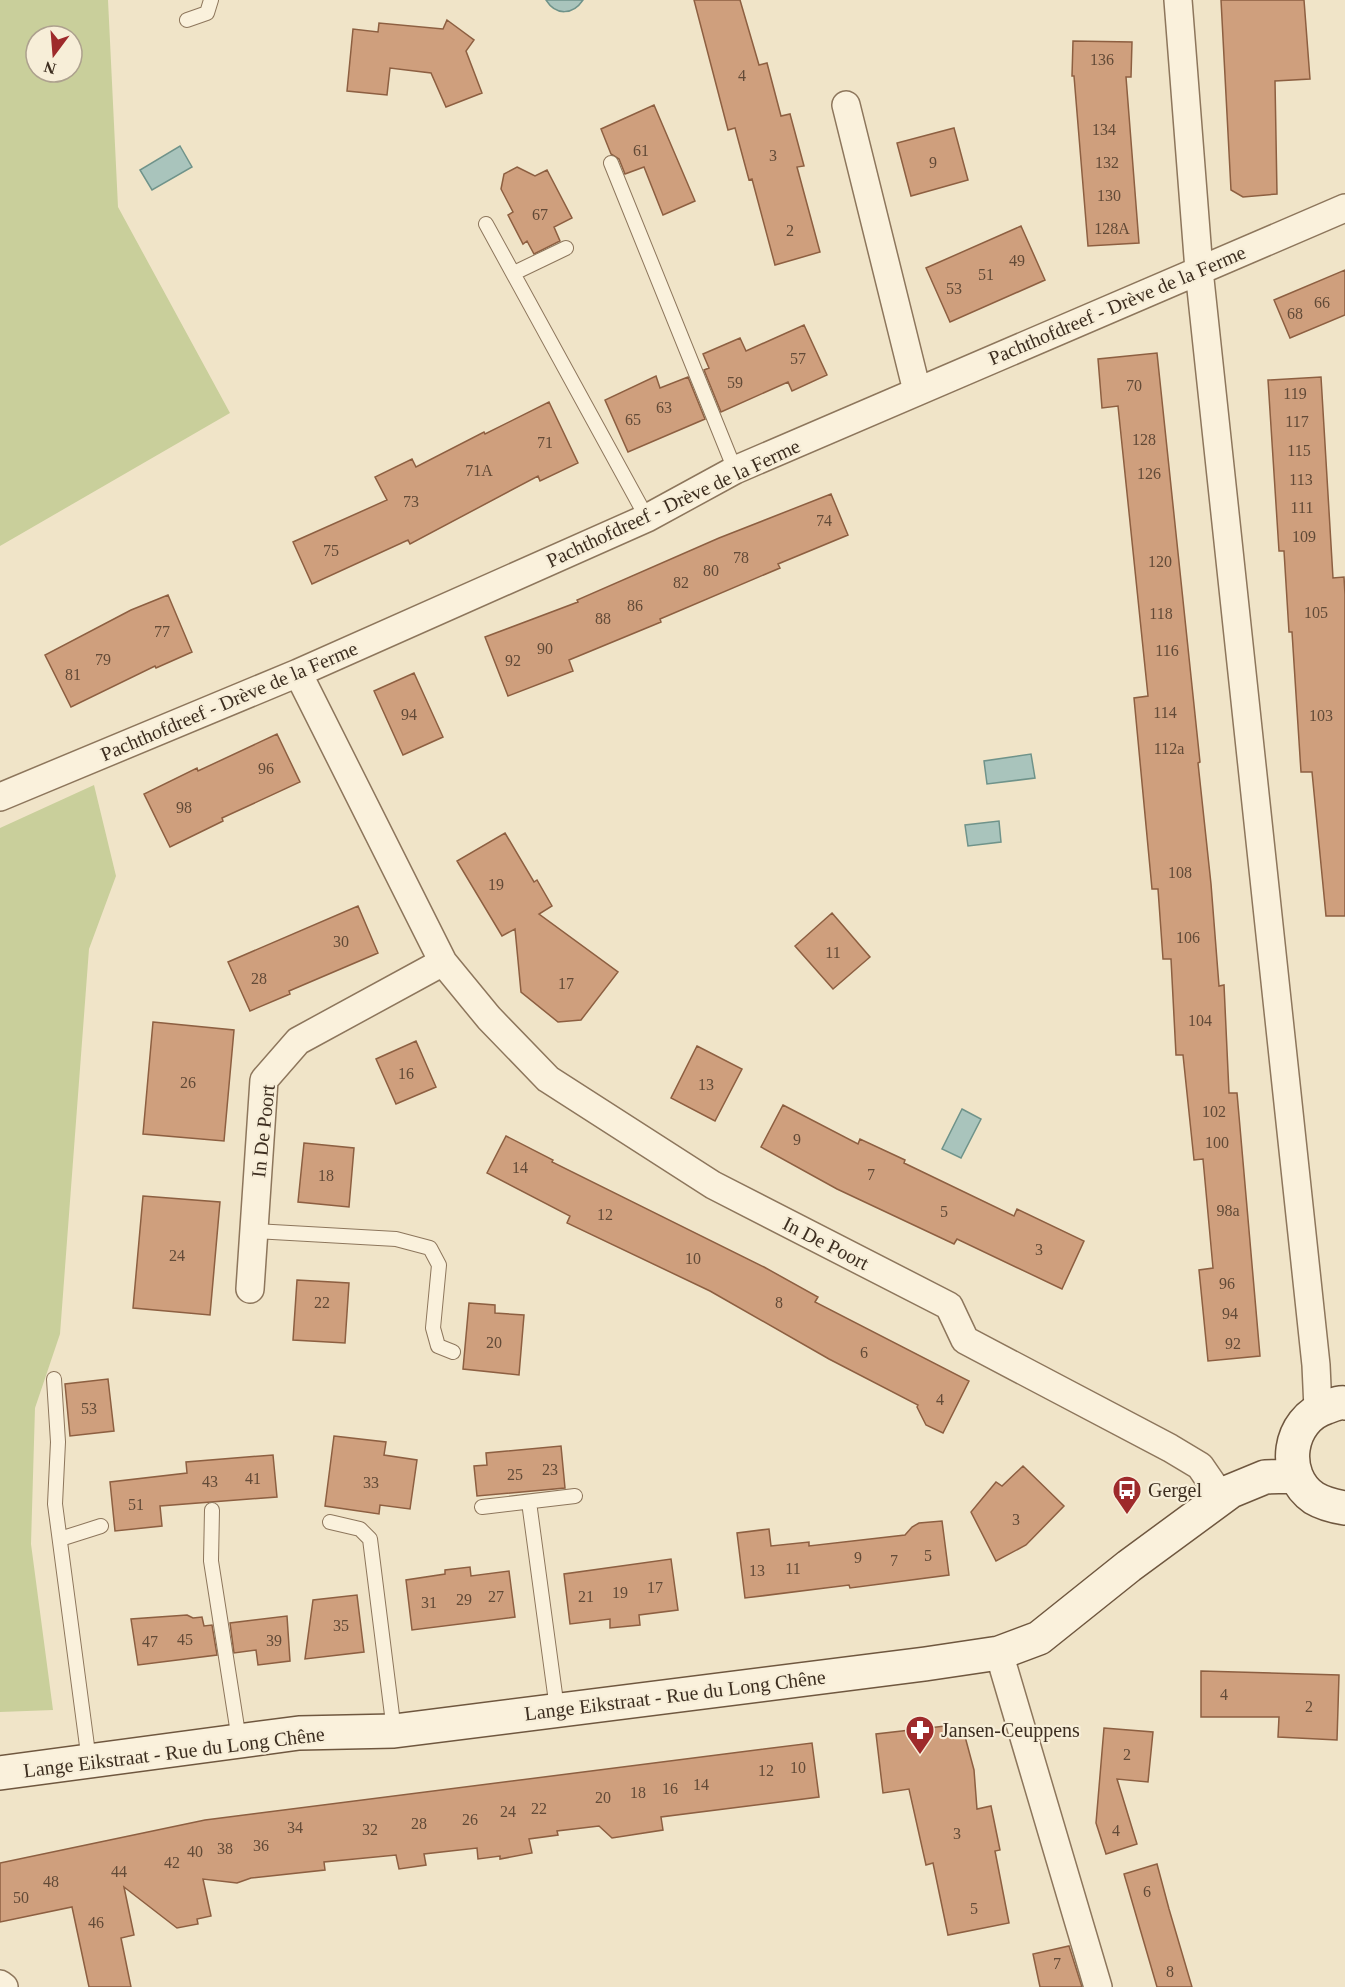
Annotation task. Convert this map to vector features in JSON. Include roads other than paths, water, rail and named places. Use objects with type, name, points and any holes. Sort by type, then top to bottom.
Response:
[{"type":"main road","points":[[1332,1406],[1305,1421],[1296,1435],[1292,1453],[1296,1476],[1312,1497],[1328,1505],[1345,1508]]},
{"type":"main road","name":"Lange Eikstraat - Rue du Long Chêne","points":[[0,1773],[299,1733],[394,1731],[914,1666],[999,1653],[1039,1638],[1129,1566],[1231,1491],[1265,1477],[1296,1476]]},
{"type":"street","points":[[1178,0],[1199,270],[1315,1353],[1332,1406]]},
{"type":"street","points":[[846,105],[917,391]]},
{"type":"street","name":"Pachthofdreef - Drève de la Ferme","points":[[0,796],[298,673],[647,518],[735,470],[1345,208]]},
{"type":"street","name":"In De Poort","points":[[298,673],[443,962],[489,1018],[548,1079],[713,1185],[949,1306],[965,1340],[1200,1466],[1222,1498]]},
{"type":"street","name":"In De Poort","points":[[250,1289],[264,1080],[298,1041],[443,962]]},
{"type":"street","points":[[999,1653],[1098,1987]]},
{"type":"street","points":[[0,1984],[4,1987]]},
{"type":"lane","points":[[187,20],[207,13],[211,0]]},
{"type":"lane","points":[[611,163],[735,470]]},
{"type":"lane","points":[[486,224],[647,518]]},
{"type":"lane","points":[[514,273],[566,248]]},
{"type":"lane","points":[[255,1231],[396,1239],[430,1248],[439,1265],[433,1328],[438,1346],[453,1352]]},
{"type":"lane","points":[[54,1379],[58,1442],[55,1503],[89,1762]]},
{"type":"lane","points":[[482,1508],[575,1496]]},
{"type":"lane","points":[[529,1502],[557,1710]]},
{"type":"lane","points":[[212,1510],[211,1561],[239,1740]]},
{"type":"lane","points":[[330,1522],[360,1529],[370,1539],[394,1731]]},
{"type":"lane","points":[[60,1539],[101,1526]]},
{"type":"water","points":[[546,0],[583,0],[574,9],[564,12],[555,9]]},
{"type":"water","points":[[180,146],[192,167],[152,190],[140,170]]},
{"type":"water","points":[[1031,754],[1035,778],[987,784],[984,761]]},
{"type":"water","points":[[999,821],[1001,842],[968,846],[965,825]]},
{"type":"water","points":[[962,1109],[981,1119],[961,1158],[942,1149]]},
{"type":"place","name":"Gergel","points":[[1127,1516]]},
{"type":"place","name":"Jansen-Ceuppens","points":[[920,1756]]}]
